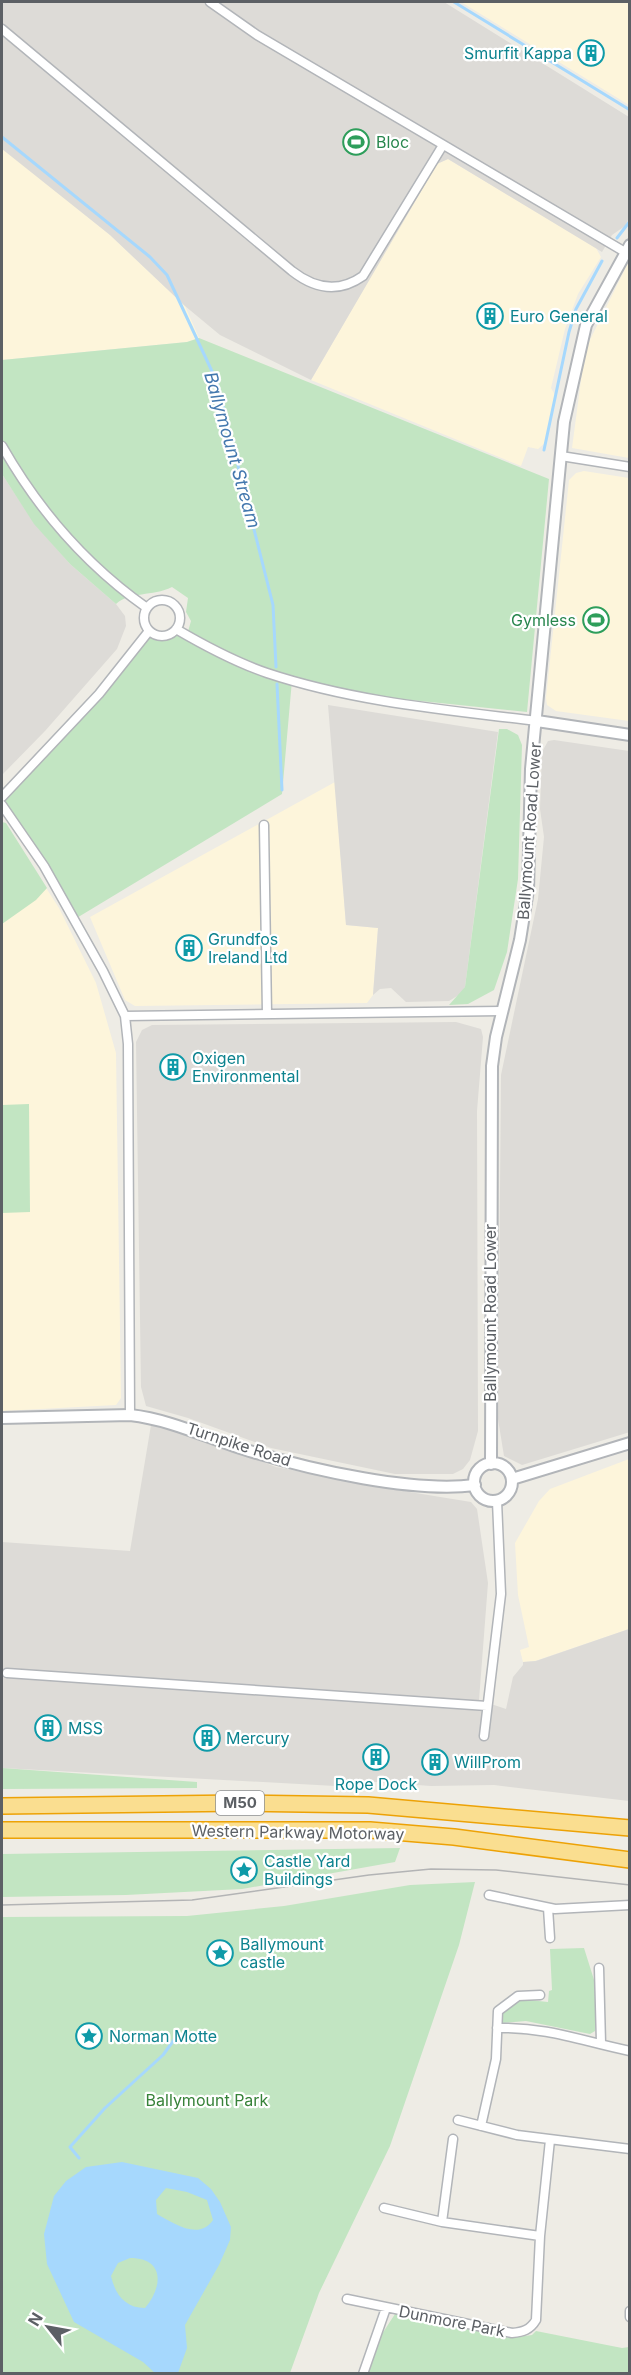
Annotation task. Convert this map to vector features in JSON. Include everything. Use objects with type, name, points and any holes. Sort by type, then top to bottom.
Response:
[{"type":"highway","name":"Western Parkway Motorway","points":[[2,1806],[243,1803],[368,1805],[630,1828]]},
{"type":"highway","name":"Western Parkway Motorway","points":[[2,1830],[46,1832],[370,1830],[630,1860]]},
{"type":"highway","points":[[2,1840],[46,1832]]},
{"type":"street","points":[[210,2],[257,35],[443,145],[627,248]]},
{"type":"street","points":[[2,29],[304,281],[319,287],[343,286],[363,276],[443,145]]},
{"type":"street","name":"Ballymount Road Lower","points":[[491,1464],[490,1103],[492,1066],[501,1011],[520,940],[528,890],[531,769],[537,721],[540,654],[564,422],[579,348],[596,304],[627,248]]},
{"type":"street","points":[[2,446],[24,484],[75,547],[111,582],[147,608]]},
{"type":"street","points":[[561,456],[630,467]]},
{"type":"street","points":[[161,600],[174,604],[180,615],[176,629],[166,635],[149,631],[144,620],[147,608],[161,600]]},
{"type":"street","points":[[176,629],[237,661],[309,685],[377,701],[630,735]]},
{"type":"street","points":[[2,797],[99,694],[149,631]]},
{"type":"street","points":[[2,805],[65,902],[125,1016],[128,1044],[130,1415]]},
{"type":"street","points":[[264,825],[267,1014]]},
{"type":"street","points":[[125,1016],[501,1011]]},
{"type":"street","name":"Turnpike Road","points":[[2,1418],[130,1415],[176,1424],[273,1458],[370,1478],[445,1487],[475,1485]]},
{"type":"street","points":[[512,1479],[630,1443]]},
{"type":"street","points":[[491,1464],[505,1468],[512,1479],[509,1492],[497,1500],[485,1499],[475,1485],[477,1473],[491,1464]]},
{"type":"street","points":[[484,1736],[501,1594],[497,1500]]},
{"type":"street","points":[[8,1673],[487,1706]]},
{"type":"street","points":[[489,1895],[548,1908],[630,1905]]},
{"type":"street","points":[[548,1908],[550,1938]]},
{"type":"street","points":[[599,1968],[601,2043]]},
{"type":"street","points":[[481,2126],[495,2069],[498,2011],[518,1996],[540,1995]]},
{"type":"street","points":[[498,2028],[527,2027],[551,2030],[630,2051]]},
{"type":"street","points":[[458,2120],[550,2140],[630,2149]]},
{"type":"street","points":[[442,2222],[453,2139]]},
{"type":"street","name":"Dunmore Park","points":[[347,2299],[512,2333],[523,2332],[532,2327],[536,2320],[540,2236],[550,2140]]},
{"type":"street","points":[[384,2208],[442,2222],[540,2236]]},
{"type":"street","name":"Dunmore Park","points":[[363,2373],[386,2308]]},
{"type":"street","points":[[630,2311],[630,2317]]},
{"type":"shaded area","points":[[2,2],[444,2],[629,117],[629,218],[625,226],[612,235],[602,252],[448,159],[437,164],[311,380],[220,335],[185,306],[110,235],[2,149]]},
{"type":"shaded area","name":"Smurfit Kappa","points":[[461,2],[629,2],[629,105]]},
{"type":"shaded area","points":[[2,147],[110,235],[185,306],[199,338],[187,342],[2,360]]},
{"type":"shaded area","points":[[448,159],[596,248],[601,257],[578,294],[565,329],[551,388],[555,395],[545,443],[538,449],[528,447],[521,466],[311,380],[436,164]]},
{"type":"shaded area","points":[[629,261],[629,458],[572,448],[585,350]]},
{"type":"shaded area","points":[[584,471],[629,478],[629,721],[556,711],[547,705],[569,480],[576,473]]},
{"type":"shaded area","points":[[2,474],[34,523],[70,564],[116,604],[125,616],[126,626],[117,649],[45,731],[2,775]]},
{"type":"shaded area","points":[[328,705],[498,732],[465,987],[462,993],[449,1001],[406,1002],[391,988],[380,989],[373,995],[378,928],[346,925]]},
{"type":"shaded area","points":[[548,741],[629,751],[630,1432],[522,1465],[504,1456],[498,1419],[501,1075],[538,899],[544,837],[540,809],[542,752]]},
{"type":"shaded area","points":[[335,782],[346,925],[378,928],[373,995],[367,1003],[135,1006],[125,1000],[90,917]]},
{"type":"shaded area","points":[[2,823],[5,824],[59,908],[96,983],[116,1053],[121,1398],[116,1405],[2,1411]]},
{"type":"shaded area","points":[[456,1022],[481,1029],[483,1037],[477,1111],[478,1431],[470,1460],[463,1469],[453,1474],[395,1474],[271,1448],[188,1418],[146,1406],[141,1387],[136,1042],[142,1030],[152,1025]]},
{"type":"shaded area","points":[[151,1425],[198,1437],[276,1467],[471,1502],[477,1509],[488,1583],[479,1700],[506,1709],[513,1677],[523,1662],[536,1661],[629,1629],[629,1801],[494,1785],[431,1786],[362,1781],[335,1783],[335,1786],[2,1768],[2,1542],[130,1551]]},
{"type":"shaded area","points":[[629,1459],[629,1629],[535,1661],[523,1662],[520,1650],[529,1647],[518,1595],[515,1543],[539,1501],[550,1489]]},
{"type":"green space","points":[[199,338],[549,479],[527,712],[382,697],[292,680],[282,794],[75,919],[3,809],[2,797],[149,631],[160,636],[174,631],[187,635],[191,621],[186,612],[188,598],[172,587],[128,597],[116,604],[70,564],[34,524],[2,474],[2,360],[187,342]]},
{"type":"green space","points":[[499,729],[507,729],[518,735],[522,745],[518,879],[507,952],[494,990],[468,1004],[449,1005],[465,987]]},
{"type":"green space","points":[[2,822],[6,823],[47,888],[36,900],[2,924]]},
{"type":"green space","points":[[29,1104],[30,1212],[2,1213],[2,1105]]},
{"type":"green space","points":[[2,1768],[197,1782],[197,1788],[2,1789]]},
{"type":"green space","points":[[400,1848],[395,1862],[242,1889],[126,1895],[2,1897],[2,1854]]},
{"type":"green space","name":"Ballymount Park","points":[[475,1882],[459,1945],[390,2146],[319,2293],[290,2373],[2,2373],[2,1917],[187,1916],[284,1906],[410,1885]]},
{"type":"green space","points":[[584,1948],[595,1983],[595,2031],[590,2034],[526,2021],[502,2023],[502,2012],[519,1999],[548,2002],[549,1991],[552,1990],[550,1949]]},
{"type":"green space","points":[[395,2314],[510,2338],[532,2335],[536,2331],[622,2348],[629,2347],[629,2373],[368,2373],[382,2334]]},
{"type":"water","points":[[122,2162],[198,2178],[211,2189],[220,2202],[231,2227],[230,2240],[219,2265],[185,2325],[187,2348],[178,2373],[155,2373],[143,2362],[74,2322],[47,2264],[44,2234],[54,2196],[66,2181],[86,2167]],"holes":[[[166,2188],[187,2192],[207,2200],[213,2220],[207,2226],[193,2230],[157,2214],[156,2200]],[[130,2258],[141,2259],[155,2268],[157,2283],[151,2300],[145,2308],[127,2303],[118,2294],[113,2283],[111,2276],[118,2263]]]},
{"type":"waterway","points":[[454,2],[630,110]]},
{"type":"waterway","name":"Ballymount Stream","points":[[2,137],[150,257],[167,275],[217,382],[273,605],[276,667]]},
{"type":"waterway","points":[[617,238],[630,221]]},
{"type":"waterway","points":[[544,450],[576,309],[602,261]]},
{"type":"waterway","name":"Ballymount Stream","points":[[277,684],[282,790]]},
{"type":"waterway","name":"Ballymount Stream","points":[[79,2158],[70,2147],[105,2108],[163,2055],[179,2033]]},
{"type":"tram line","points":[[2,1905],[192,1900],[369,1875],[431,1869],[496,1870],[630,1885]]},
{"type":"place","name":"Smurfit Kappa","points":[[591,53]]},
{"type":"place","name":"Bloc","points":[[356,142]]},
{"type":"place","name":"Euro General","points":[[490,316]]},
{"type":"place","name":"Gymless","points":[[596,620]]},
{"type":"place","name":"Grundfos Ireland Ltd","points":[[189,948]]},
{"type":"place","name":"Oxigen Environmental","points":[[173,1067]]},
{"type":"place","name":"MSS","points":[[48,1728]]},
{"type":"place","name":"Mercury","points":[[207,1738]]},
{"type":"place","name":"Rope Dock","points":[[376,1757]]},
{"type":"place","name":"WillProm","points":[[435,1762]]},
{"type":"place","name":"Castle Yard Buildings","points":[[244,1870]]},
{"type":"place","name":"Ballymount castle","points":[[220,1953]]},
{"type":"place","name":"Norman Motte","points":[[89,2036]]}]
